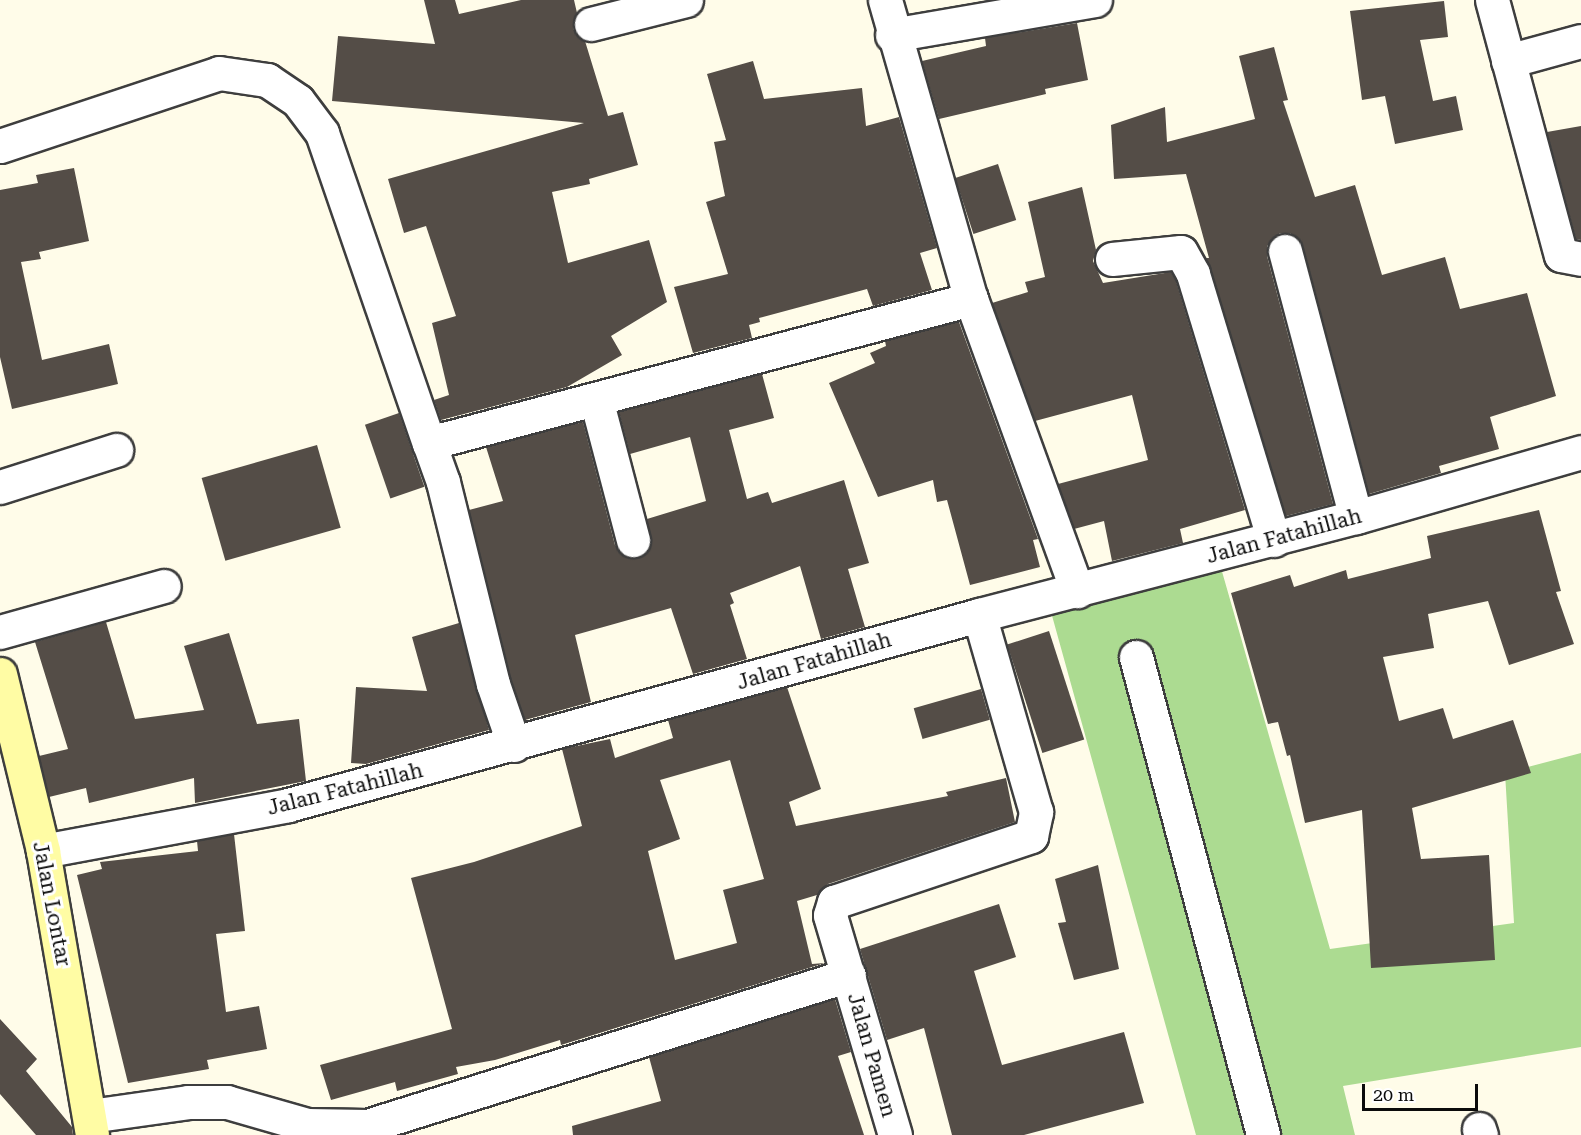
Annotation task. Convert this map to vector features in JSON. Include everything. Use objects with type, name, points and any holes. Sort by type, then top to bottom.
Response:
[{"type":"street","points":[[591,24],[686,0]]},
{"type":"street","points":[[885,0],[892,34],[971,298],[1077,591]]},
{"type":"street","points":[[892,34],[1095,0]]},
{"type":"street","points":[[1492,0],[1561,255],[1581,259]]},
{"type":"street","points":[[1508,61],[1581,41]]},
{"type":"street","points":[[0,146],[219,73],[267,81],[298,102],[322,133],[443,482],[493,684],[514,746]]},
{"type":"street","points":[[1285,251],[1356,517]]},
{"type":"street","points":[[1112,260],[1181,252],[1193,274],[1274,540]]},
{"type":"street","points":[[429,443],[971,298]]},
{"type":"street","points":[[596,399],[633,540]]},
{"type":"street","points":[[0,487],[116,450]]},
{"type":"street","name":"Jalan Fatahillah","points":[[43,851],[288,805],[514,746],[979,615],[1274,540],[1581,452]]},
{"type":"street","points":[[0,632],[164,586]]},
{"type":"street","name":"Jalan Pamen","points":[[895,1135],[830,915],[834,902],[1031,836],[1036,812],[979,615]]},
{"type":"street","points":[[1136,657],[1263,1135]]},
{"type":"street","name":"Jalan Lontar","points":[[0,674],[43,851],[91,1125]]},
{"type":"street","points":[[91,1125],[188,1102],[227,1102],[307,1125],[367,1126],[849,975]]},
{"type":"green space","points":[[1221,568],[1330,949],[1514,923],[1505,773],[1581,753],[1581,1047],[1343,1086],[1355,1135],[1196,1135],[1051,612]]},
{"type":"building","points":[[424,0],[455,0],[459,14],[521,0],[574,0],[577,13],[573,29],[585,41],[608,116],[623,112],[638,165],[589,179],[590,184],[552,192],[568,263],[649,240],[667,302],[611,336],[622,355],[567,387],[441,420],[434,400],[449,395],[432,323],[456,316],[426,226],[404,233],[388,179],[584,123],[332,101],[338,36],[435,44]]},
{"type":"building","points":[[1444,1],[1448,37],[1420,40],[1433,101],[1456,96],[1463,130],[1395,144],[1385,96],[1362,100],[1350,11]]},
{"type":"building","points":[[1077,23],[1088,80],[1045,89],[1046,94],[939,119],[922,61],[986,46],[985,38]]},
{"type":"building","points":[[1274,47],[1288,100],[1283,101],[1315,197],[1355,185],[1382,275],[1445,257],[1460,309],[1527,293],[1556,396],[1490,417],[1499,449],[1439,466],[1441,473],[1369,494],[1303,246],[1290,233],[1280,233],[1267,246],[1267,256],[1333,504],[1286,516],[1206,258],[1209,258],[1186,174],[1114,179],[1111,125],[1165,107],[1167,142],[1255,119],[1239,56]]},
{"type":"building","points":[[753,61],[764,99],[862,88],[866,126],[899,117],[937,248],[920,253],[932,290],[873,306],[867,289],[759,318],[760,322],[749,325],[752,338],[693,353],[674,287],[728,274],[706,202],[725,196],[714,142],[726,140],[707,74]]},
{"type":"building","points":[[1581,126],[1581,240],[1576,239],[1547,132]]},
{"type":"building","points":[[998,164],[1016,220],[973,234],[955,178]]},
{"type":"building","points":[[74,168],[89,241],[39,252],[41,259],[21,262],[42,360],[109,344],[118,384],[12,409],[0,357],[0,190],[38,183],[36,175]]},
{"type":"building","points":[[1082,187],[1096,250],[1093,261],[1103,283],[1171,272],[1176,281],[1245,510],[1180,529],[1183,543],[1112,561],[1104,521],[1074,529],[1058,484],[1148,460],[1132,395],[1035,421],[992,303],[1028,292],[1025,282],[1045,277],[1028,202]]},
{"type":"building","points":[[959,322],[1038,539],[1033,540],[1040,567],[970,585],[947,500],[937,502],[933,480],[878,497],[829,383],[875,363],[870,353],[886,346],[885,341]]},
{"type":"building","points":[[762,374],[774,418],[729,430],[747,499],[768,492],[772,503],[844,480],[869,563],[848,569],[865,627],[821,639],[800,566],[730,593],[734,603],[730,605],[747,659],[693,674],[671,608],[575,635],[591,702],[525,720],[511,679],[469,510],[503,501],[486,447],[583,422],[615,545],[628,558],[638,558],[651,544],[647,519],[706,501],[690,437],[630,454],[619,412]]},
{"type":"building","points":[[399,413],[424,487],[390,498],[365,425]]},
{"type":"building","points":[[317,445],[341,528],[225,561],[202,478]]},
{"type":"building","points":[[1539,510],[1561,591],[1556,592],[1574,644],[1509,665],[1488,601],[1428,614],[1434,648],[1383,657],[1399,721],[1443,708],[1453,739],[1513,720],[1531,773],[1412,808],[1421,859],[1489,855],[1495,960],[1371,968],[1362,810],[1305,823],[1290,755],[1287,756],[1278,722],[1268,724],[1231,593],[1290,575],[1294,587],[1346,570],[1348,579],[1431,558],[1427,536]]},
{"type":"building","points":[[106,622],[135,719],[204,710],[184,646],[229,633],[257,724],[299,719],[306,781],[195,803],[194,778],[89,803],[86,788],[49,797],[39,756],[68,749],[35,642]]},
{"type":"building","points":[[459,623],[489,730],[366,764],[351,763],[356,687],[427,691],[412,637]]},
{"type":"building","points":[[1049,631],[1084,739],[1042,753],[1007,645]]},
{"type":"building","points":[[787,687],[821,789],[789,802],[796,826],[948,796],[946,792],[1006,778],[1015,822],[828,884],[817,895],[797,901],[812,964],[825,963],[561,1045],[560,1040],[495,1060],[456,1067],[458,1074],[397,1091],[395,1082],[331,1100],[320,1065],[452,1029],[411,878],[474,862],[582,826],[562,749],[610,739],[615,758],[673,738],[668,720]],"holes":[[[730,760],[764,879],[723,890],[737,943],[675,960],[648,851],[680,839],[660,780]]]},
{"type":"building","points":[[981,689],[990,720],[923,739],[914,708]]},
{"type":"building","points":[[234,834],[245,931],[216,934],[226,1012],[259,1006],[267,1049],[207,1060],[209,1069],[128,1083],[77,875],[102,869],[100,862],[198,851],[197,841]]},
{"type":"building","points":[[1098,865],[1119,969],[1074,980],[1058,923],[1066,922],[1055,879]]},
{"type":"building","points":[[999,904],[1016,957],[974,971],[1002,1065],[1124,1032],[1144,1103],[1024,1135],[952,1135],[924,1028],[887,1040],[860,949]]},
{"type":"building","points":[[835,999],[851,1052],[838,1056],[864,1135],[573,1135],[572,1126],[661,1101],[649,1057]]},
{"type":"building","points":[[0,1019],[37,1059],[26,1071],[72,1127],[73,1135],[36,1135],[0,1094]]}]
